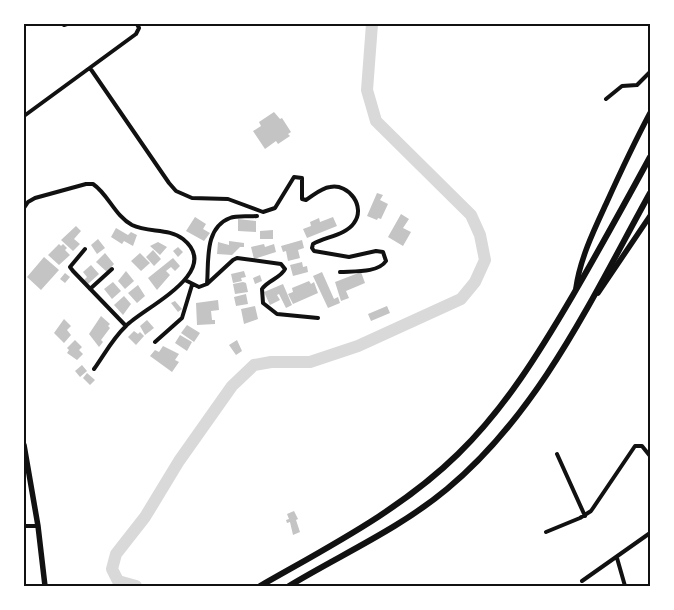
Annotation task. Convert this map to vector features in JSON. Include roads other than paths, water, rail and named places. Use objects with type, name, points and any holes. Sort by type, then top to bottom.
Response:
[{"type":"highway","points":[[260,586],[392,508],[457,455],[498,411],[528,371],[576,290],[650,157]]},
{"type":"highway","points":[[289,586],[396,525],[447,489],[487,450],[514,420],[547,373],[584,312],[650,193]]},
{"type":"main road","points":[[576,290],[578,275],[596,226],[650,113]]},
{"type":"main road","points":[[584,312],[650,216]]},
{"type":"main road","points":[[24,445],[38,526],[45,586]]},
{"type":"street","points":[[24,116],[136,34],[139,28],[137,24]]},
{"type":"street","points":[[90,68],[169,183],[183,195],[228,199],[263,212],[275,208],[282,201],[294,177],[302,178],[302,199],[306,200],[330,186],[336,186],[349,193],[358,204],[359,210],[355,222],[346,230],[313,244],[312,248],[314,251],[349,257],[376,251],[383,252],[386,261],[383,266],[374,269],[340,272]]},
{"type":"street","points":[[606,99],[622,86],[637,85],[650,72]]},
{"type":"street","points":[[24,208],[28,202],[35,198],[92,184],[132,225],[172,234],[189,245],[194,258],[192,269],[186,280],[126,326],[94,369]]},
{"type":"street","points":[[207,284],[211,235],[216,228],[231,217],[257,216]]},
{"type":"street","points":[[85,249],[70,266],[126,326]]},
{"type":"street","points":[[186,280],[192,285],[199,287],[207,284],[237,258],[281,264],[285,268],[284,273],[267,282],[262,289],[263,303],[278,314],[318,318]]},
{"type":"street","points":[[90,289],[112,270]]},
{"type":"street","points":[[154,342],[182,318],[192,285]]},
{"type":"street","points":[[546,532],[584,516],[598,503],[633,448],[637,445],[642,446],[650,456]]},
{"type":"street","points":[[557,454],[584,516]]},
{"type":"street","points":[[24,526],[38,526]]},
{"type":"street","points":[[582,581],[650,533]]},
{"type":"street","points":[[617,558],[625,586]]},
{"type":"waterway","points":[[136,586],[118,581],[112,569],[116,554],[145,517],[179,461],[232,386],[254,365],[271,362],[310,362],[358,346],[461,299],[475,282],[485,260],[480,235],[471,215],[376,121],[367,90],[372,24]]}]
